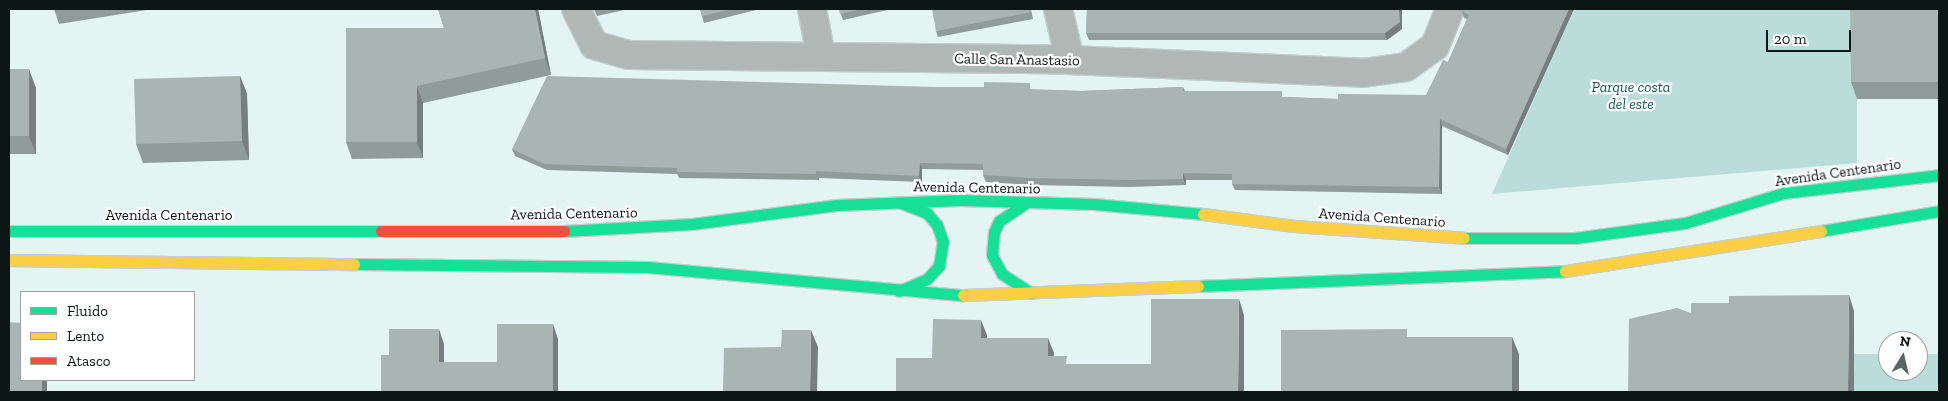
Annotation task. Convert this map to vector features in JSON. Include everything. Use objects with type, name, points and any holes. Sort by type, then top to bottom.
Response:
[{"type":"main road","name":"Avenida Centenario","points":[[9,230],[597,231],[692,224],[837,205],[960,200],[1094,204],[1175,210],[1294,226],[1436,238],[1575,238],[1686,223],[1784,193],[1939,175]]},
{"type":"main road","points":[[898,202],[927,213],[937,225],[943,242],[939,266],[927,279],[898,291]]},
{"type":"main road","points":[[1026,203],[999,221],[994,232],[992,255],[1002,274],[1031,293]]},
{"type":"main road","points":[[9,260],[647,267],[898,291],[978,296],[1581,271],[1939,211]]},
{"type":"street","name":"Calle San Anastasio","points":[[576,9],[594,45],[629,55],[1070,60],[1362,73],[1406,67],[1435,46],[1450,9]]},
{"type":"street","points":[[812,9],[821,56]]},
{"type":"street","points":[[1058,9],[1070,60]]},
{"type":"green space","name":"Parque costa del este","points":[[1574,9],[1857,9],[1857,163],[1492,194]]},
{"type":"green space","points":[[1854,354],[1878,354],[1878,381],[1928,381],[1928,354],[1939,354],[1939,392],[1854,392]]},
{"type":"building","points":[[438,9],[535,9],[545,58],[417,86],[417,142],[346,142],[346,28],[444,28]]},
{"type":"building","points":[[700,9],[732,9],[702,16]]},
{"type":"building","points":[[839,9],[862,9],[840,14]]},
{"type":"building","points":[[932,9],[1030,9],[1031,12],[936,31]]},
{"type":"building","points":[[1087,9],[1399,9],[1400,22],[1385,33],[1086,33]]},
{"type":"building","points":[[1463,9],[1569,9],[1506,149],[1440,119],[1439,187],[1232,184],[1232,174],[1183,173],[1183,179],[1030,178],[983,175],[983,164],[920,163],[919,176],[816,171],[816,174],[677,172],[677,168],[544,164],[512,149],[547,76],[935,87],[984,87],[984,82],[1030,83],[1030,89],[1081,91],[1183,87],[1183,91],[1282,91],[1282,97],[1338,99],[1338,94],[1426,95],[1443,60],[1448,62],[1469,15],[1462,11]]},
{"type":"building","points":[[1850,9],[1939,9],[1939,82],[1851,82]]},
{"type":"building","points":[[9,69],[29,69],[29,136],[9,136]]},
{"type":"building","points":[[240,76],[242,141],[136,144],[134,79]]},
{"type":"building","points":[[1849,295],[1848,392],[1628,392],[1629,319],[1677,308],[1691,313],[1691,303],[1729,303],[1729,296]]},
{"type":"building","points":[[1151,299],[1239,299],[1238,392],[896,392],[896,358],[932,358],[933,319],[981,320],[981,338],[1048,338],[1048,356],[1067,356],[1066,364],[1151,364]]},
{"type":"building","points":[[9,322],[20,323],[20,381],[42,381],[42,392],[9,392]]},
{"type":"building","points":[[497,324],[553,324],[553,392],[381,392],[381,355],[389,355],[389,329],[439,329],[439,362],[497,362]]},
{"type":"building","points":[[1407,329],[1407,337],[1512,337],[1512,392],[1281,392],[1281,330]]},
{"type":"building","points":[[782,330],[811,330],[810,392],[723,392],[724,348],[781,347]]},
{"type":"traffic: fast","points":[[1464,238],[1575,238],[1685,223],[1784,193],[1939,175]]},
{"type":"traffic: fast","points":[[564,231],[692,224],[837,205],[960,200],[1094,204],[1203,214]]},
{"type":"traffic: fast","points":[[899,291],[927,279],[939,266],[943,242],[937,225],[927,213],[901,203]]},
{"type":"traffic: fast","points":[[1026,203],[999,221],[994,232],[992,255],[1002,274],[1031,293]]},
{"type":"traffic: fast","points":[[1821,231],[1939,211]]},
{"type":"traffic: fast","points":[[9,231],[381,231]]},
{"type":"traffic: fast","points":[[354,264],[647,267],[963,295]]},
{"type":"traffic: fast","points":[[1198,286],[1565,271]]},
{"type":"traffic: slow","points":[[1203,214],[1294,226],[1464,238]]},
{"type":"traffic: slow","points":[[1565,271],[1821,231]]},
{"type":"traffic: slow","points":[[9,260],[354,264]]},
{"type":"traffic: slow","points":[[963,295],[1198,286]]},
{"type":"traffic: jam","points":[[381,231],[564,231]]}]
